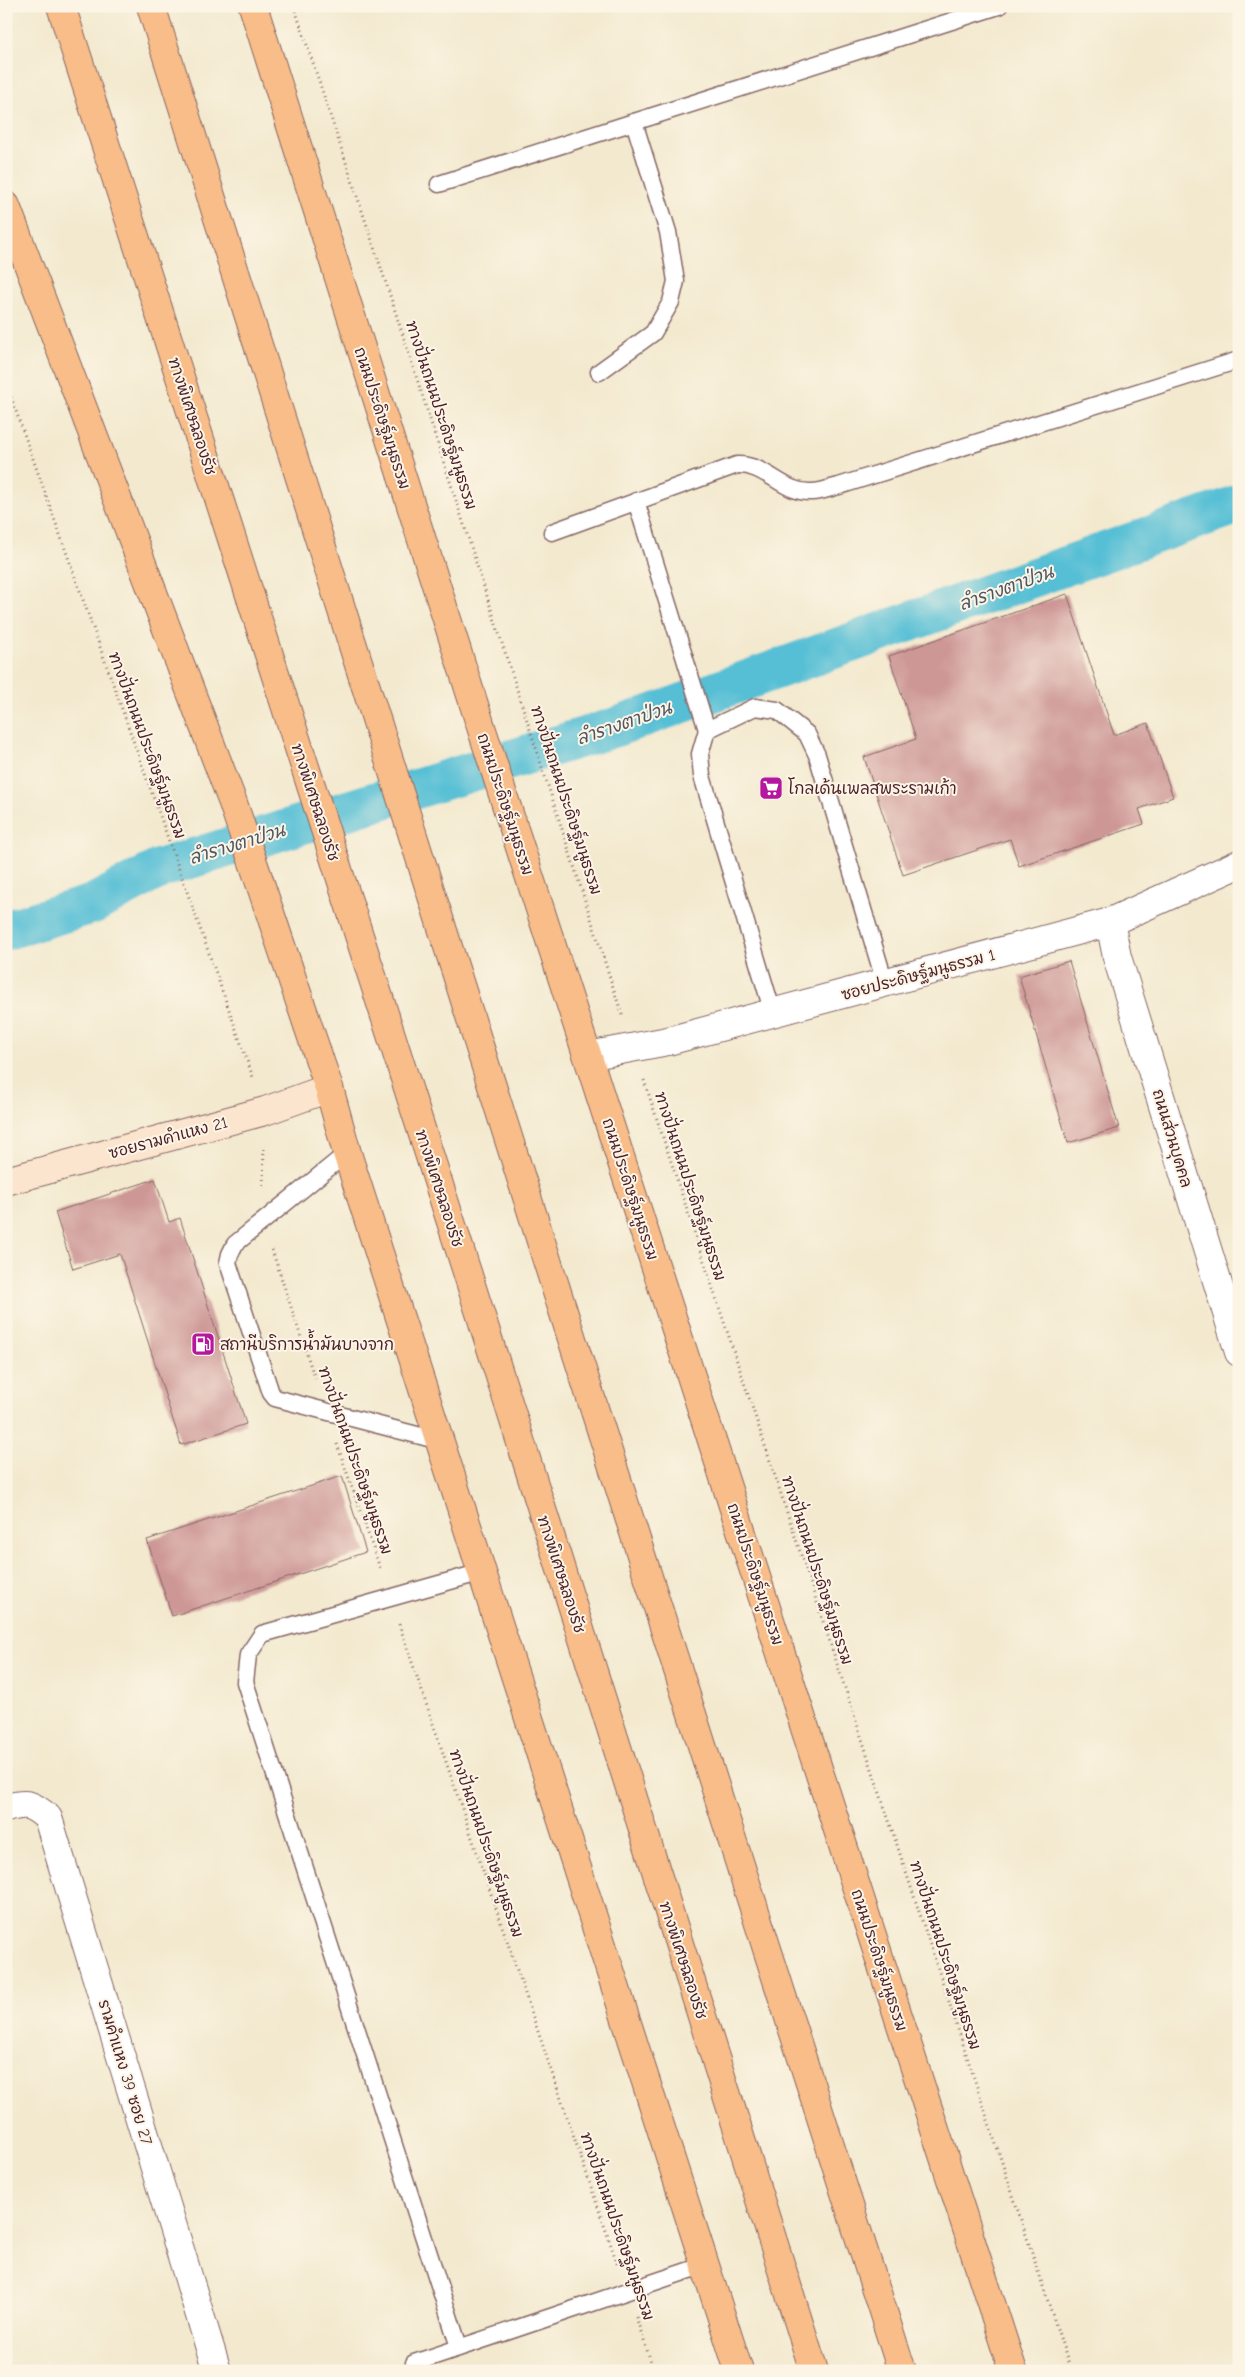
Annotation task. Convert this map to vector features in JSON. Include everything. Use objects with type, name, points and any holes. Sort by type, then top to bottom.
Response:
[{"type":"main road","name":"ทางพิเศษฉลองรัช","points":[[61,6],[464,1263],[814,2371]]},
{"type":"main road","points":[[151,6],[557,1292],[902,2371]]},
{"type":"main road","name":"ถนนประดิษฐ์มนูธรรม","points":[[252,6],[482,730],[1013,2371]]},
{"type":"main road","points":[[6,206],[253,860],[329,1088],[347,1153],[739,2371]]},
{"type":"street","name":"ซอยประดิษฐ์มนูธรรม 1","points":[[588,1056],[668,1041],[1110,922],[1239,864]]},
{"type":"street","name":"ถนนส่วนบุคคล","points":[[1110,922],[1117,957],[1239,1352]]},
{"type":"street","name":"ซอยรามคำแหง 21","points":[[6,1181],[265,1111],[329,1088]]},
{"type":"street","name":"รามคำแหง 39 ซอย 27","points":[[6,1808],[23,1803],[36,1808],[48,1818],[217,2371]]},
{"type":"lane","points":[[439,184],[999,6]]},
{"type":"lane","points":[[599,372],[653,333],[671,302],[676,281],[668,232],[634,122]]},
{"type":"lane","points":[[552,532],[737,465],[750,465],[785,486],[811,493],[1239,360]]},
{"type":"lane","points":[[636,501],[707,730],[700,754],[702,776],[773,1012]]},
{"type":"lane","points":[[707,730],[755,707],[776,710],[807,734],[817,755],[885,982]]},
{"type":"lane","points":[[347,1153],[235,1244],[228,1262],[271,1393],[275,1398],[440,1441]]},
{"type":"lane","points":[[459,2347],[245,1682],[248,1656],[262,1634],[482,1572]]},
{"type":"lane","points":[[414,2363],[705,2265]]},
{"type":"path","name":"ทางปั่นถนนประดิษฐ์มนูธรรม","points":[[294,6],[388,286],[633,1047],[1071,2371]]},
{"type":"path","name":"ทางปั่นถนนประดิษฐ์มนูธรรม","points":[[6,384],[265,1111],[262,1222],[654,2371]]},
{"type":"building","points":[[1067,594],[1114,735],[1148,723],[1173,797],[1139,809],[1144,824],[1019,866],[1010,839],[903,875],[864,757],[916,739],[889,656]]},
{"type":"building","points":[[1069,961],[1119,1128],[1068,1143],[1019,976]]},
{"type":"building","points":[[155,1179],[169,1222],[180,1218],[246,1424],[181,1445],[120,1254],[73,1269],[55,1212]]},
{"type":"building","points":[[342,1476],[366,1552],[172,1616],[147,1540]]},
{"type":"waterway","name":"ลำรางตาป่วน","points":[[6,930],[93,904],[161,868],[616,727],[1239,504]]},
{"type":"place","name":"โกลเด้นเพลสพระรามเก้า","points":[[771,788]]},
{"type":"place","name":"สถานีบริการน้ำมันบางจาก","points":[[203,1344]]}]
